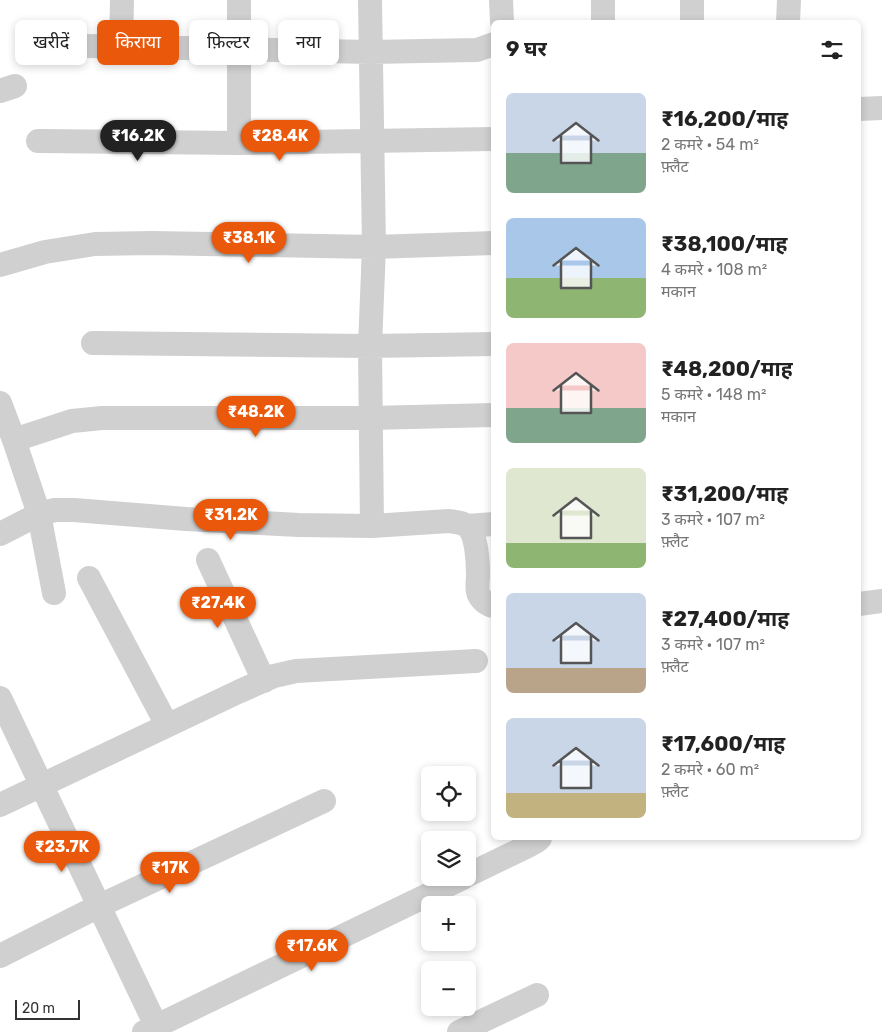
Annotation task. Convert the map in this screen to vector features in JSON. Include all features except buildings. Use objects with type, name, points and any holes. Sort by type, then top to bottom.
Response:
[{"type":"street","points":[[122,0],[122,20]]},
{"type":"street","points":[[239,0],[239,20]]},
{"type":"street","points":[[370,0],[374,247],[370,346],[372,526]]},
{"type":"street","points":[[501,0],[502,20]]},
{"type":"street","points":[[603,0],[603,20]]},
{"type":"street","points":[[692,0],[692,20]]},
{"type":"street","points":[[788,20],[789,0]]},
{"type":"street","points":[[268,50],[370,52],[476,50],[491,45]]},
{"type":"street","points":[[239,65],[239,143]]},
{"type":"street","points":[[861,109],[882,108]]},
{"type":"street","points":[[38,142],[239,143],[491,139]]},
{"type":"street","points":[[0,265],[45,252],[96,244],[152,243],[374,247],[491,243]]},
{"type":"street","points":[[94,343],[370,346],[491,344]]},
{"type":"street","points":[[0,403],[39,514],[54,593]]},
{"type":"street","points":[[14,440],[72,421],[102,418],[370,418],[491,415]]},
{"type":"street","points":[[0,534],[39,514],[55,510],[299,525],[372,526],[459,522],[467,526],[472,533],[478,558],[477,588],[479,595],[491,605]]},
{"type":"street","points":[[467,526],[491,524]]},
{"type":"street","points":[[208,560],[264,681]]},
{"type":"street","points":[[89,578],[167,725]]},
{"type":"street","points":[[861,604],[882,601]]},
{"type":"street","points":[[0,805],[274,676],[296,671],[476,661]]},
{"type":"street","points":[[0,698],[99,906],[153,1030],[447,886]]},
{"type":"street","points":[[0,956],[99,906],[324,802]]},
{"type":"street","points":[[476,871],[538,840]]},
{"type":"street","points":[[459,1032],[537,995]]}]
